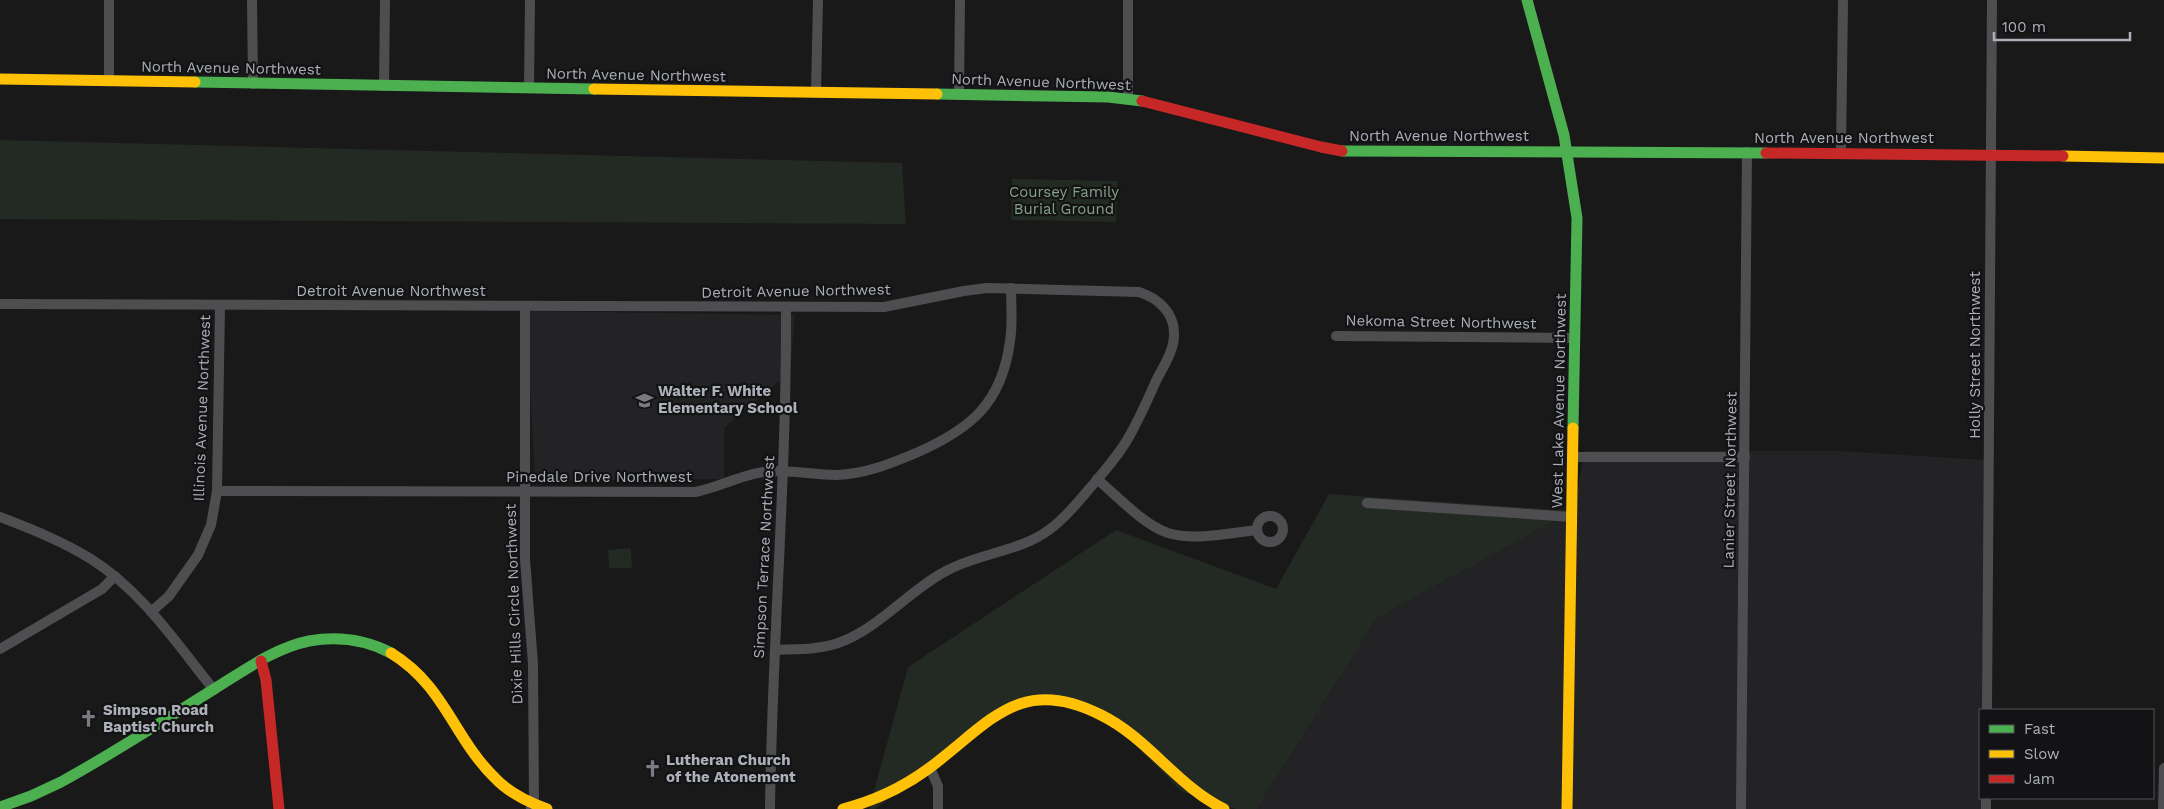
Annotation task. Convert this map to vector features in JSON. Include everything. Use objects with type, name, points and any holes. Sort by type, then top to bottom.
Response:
[{"type":"street","points":[[109,0],[109,81]]},
{"type":"street","points":[[252,0],[253,84]]},
{"type":"street","points":[[384,86],[385,0]]},
{"type":"street","points":[[529,88],[530,0]]},
{"type":"street","points":[[816,92],[818,0]]},
{"type":"street","points":[[959,94],[960,0]]},
{"type":"street","points":[[1128,0],[1128,98]]},
{"type":"street","name":"West Lake Avenue Northwest","points":[[1527,0],[1569,152],[1577,218],[1566,809]]},
{"type":"street","points":[[1841,153],[1843,0]]},
{"type":"street","name":"Holly Street Northwest","points":[[1987,709],[1992,0]]},
{"type":"street","name":"North Avenue Northwest","points":[[0,79],[1128,98],[1320,148],[1350,152],[1747,152],[1991,154],[2164,158]]},
{"type":"street","name":"Lanier Street Northwest","points":[[1741,809],[1747,152]]},
{"type":"street","name":"Detroit Avenue Northwest","points":[[0,304],[884,307],[964,290],[1011,288],[1139,292],[1157,300],[1170,317],[1174,335],[1170,353],[1130,436],[1066,515],[1044,534],[1020,546],[965,562],[947,570],[856,635],[838,643],[818,648],[775,650]]},
{"type":"street","name":"Pinedale Drive Northwest","points":[[217,491],[695,492],[714,488],[750,474],[783,472],[837,475],[871,470],[941,442],[966,426],[989,401],[1005,369],[1011,340],[1011,288]]},
{"type":"street","name":"Illinois Avenue Northwest","points":[[151,612],[169,596],[198,555],[211,525],[217,491],[220,305]]},
{"type":"street","name":"Dixie Hills Circle Northwest","points":[[525,306],[524,492],[525,559],[533,664],[532,807]]},
{"type":"street","name":"Simpson Terrace Northwest","points":[[770,809],[786,383],[786,307]]},
{"type":"street","name":"Nekoma Street Northwest","points":[[1336,336],[1575,338]]},
{"type":"street","points":[[1573,457],[1745,457]]},
{"type":"street","points":[[1097,479],[1149,523],[1167,533],[1198,535],[1257,530]]},
{"type":"street","points":[[1367,503],[1572,517]]},
{"type":"street","points":[[0,516],[64,544],[91,559],[115,576],[151,612],[214,690]]},
{"type":"street","points":[[0,649],[102,589],[115,576]]},
{"type":"street","points":[[0,807],[45,790],[92,764],[261,661],[298,644],[317,640],[358,641],[391,652],[412,666],[429,683],[490,773],[507,789],[532,807],[547,809]]},
{"type":"street","points":[[261,661],[266,680],[279,809]]},
{"type":"street","points":[[843,809],[894,790],[930,768],[980,725],[1001,711],[1030,700],[1058,699],[1080,705],[1118,725],[1199,793],[1222,809]]},
{"type":"street","points":[[930,768],[938,786],[938,809]]},
{"type":"street","points":[[2163,809],[2164,768]]},
{"type":"shaded area","name":"Walter F. White Elementary School","points":[[526,311],[795,315],[790,372],[724,428],[724,479],[535,481]]},
{"type":"shaded area","points":[[1585,451],[1840,451],[1985,460],[1989,709],[1979,709],[1979,799],[1989,799],[1989,809],[1257,809],[1377,618],[1573,511]]},
{"type":"green space","points":[[0,140],[902,163],[906,224],[0,219]]},
{"type":"green space","name":"Coursey Family Burial Ground","points":[[1012,179],[1117,181],[1116,222],[1011,220]]},
{"type":"green space","points":[[1329,494],[1573,511],[1377,618],[1257,809],[1236,809],[1181,791],[1099,708],[1040,697],[992,720],[875,809],[869,809],[908,667],[1116,530],[1276,589]]},
{"type":"green space","points":[[631,548],[632,568],[609,568],[608,550]]},
{"type":"traffic: fast","points":[[1527,0],[1564,135],[1577,218],[1573,428]]},
{"type":"traffic: fast","points":[[195,82],[594,89]]},
{"type":"traffic: fast","points":[[937,94],[1108,97],[1142,101]]},
{"type":"traffic: fast","points":[[1342,151],[1766,153]]},
{"type":"traffic: fast","points":[[0,807],[31,796],[61,782],[118,749],[246,669],[283,649],[309,641],[341,639],[372,645],[391,653]]},
{"type":"traffic: slow","points":[[0,79],[195,82]]},
{"type":"traffic: slow","points":[[594,89],[937,94]]},
{"type":"traffic: slow","points":[[2063,156],[2164,158]]},
{"type":"traffic: slow","points":[[1567,809],[1573,428]]},
{"type":"traffic: slow","points":[[391,653],[409,666],[437,696],[469,746],[495,778],[519,796],[547,809]]},
{"type":"traffic: slow","points":[[843,809],[877,798],[908,782],[928,769],[987,722],[1006,710],[1026,702],[1048,700],[1072,703],[1101,715],[1118,725],[1192,788],[1224,809]]},
{"type":"traffic: jam","points":[[1142,101],[1342,151]]},
{"type":"traffic: jam","points":[[1766,153],[2063,156]]},
{"type":"traffic: jam","points":[[261,661],[266,680],[279,809]]},
{"type":"place","name":"Walter F. White Elementary School","points":[[644,400]]},
{"type":"place","name":"Simpson Road Baptist Church","points":[[89,719]]},
{"type":"place","name":"Lutheran Church of the Atonement","points":[[652,769]]}]
